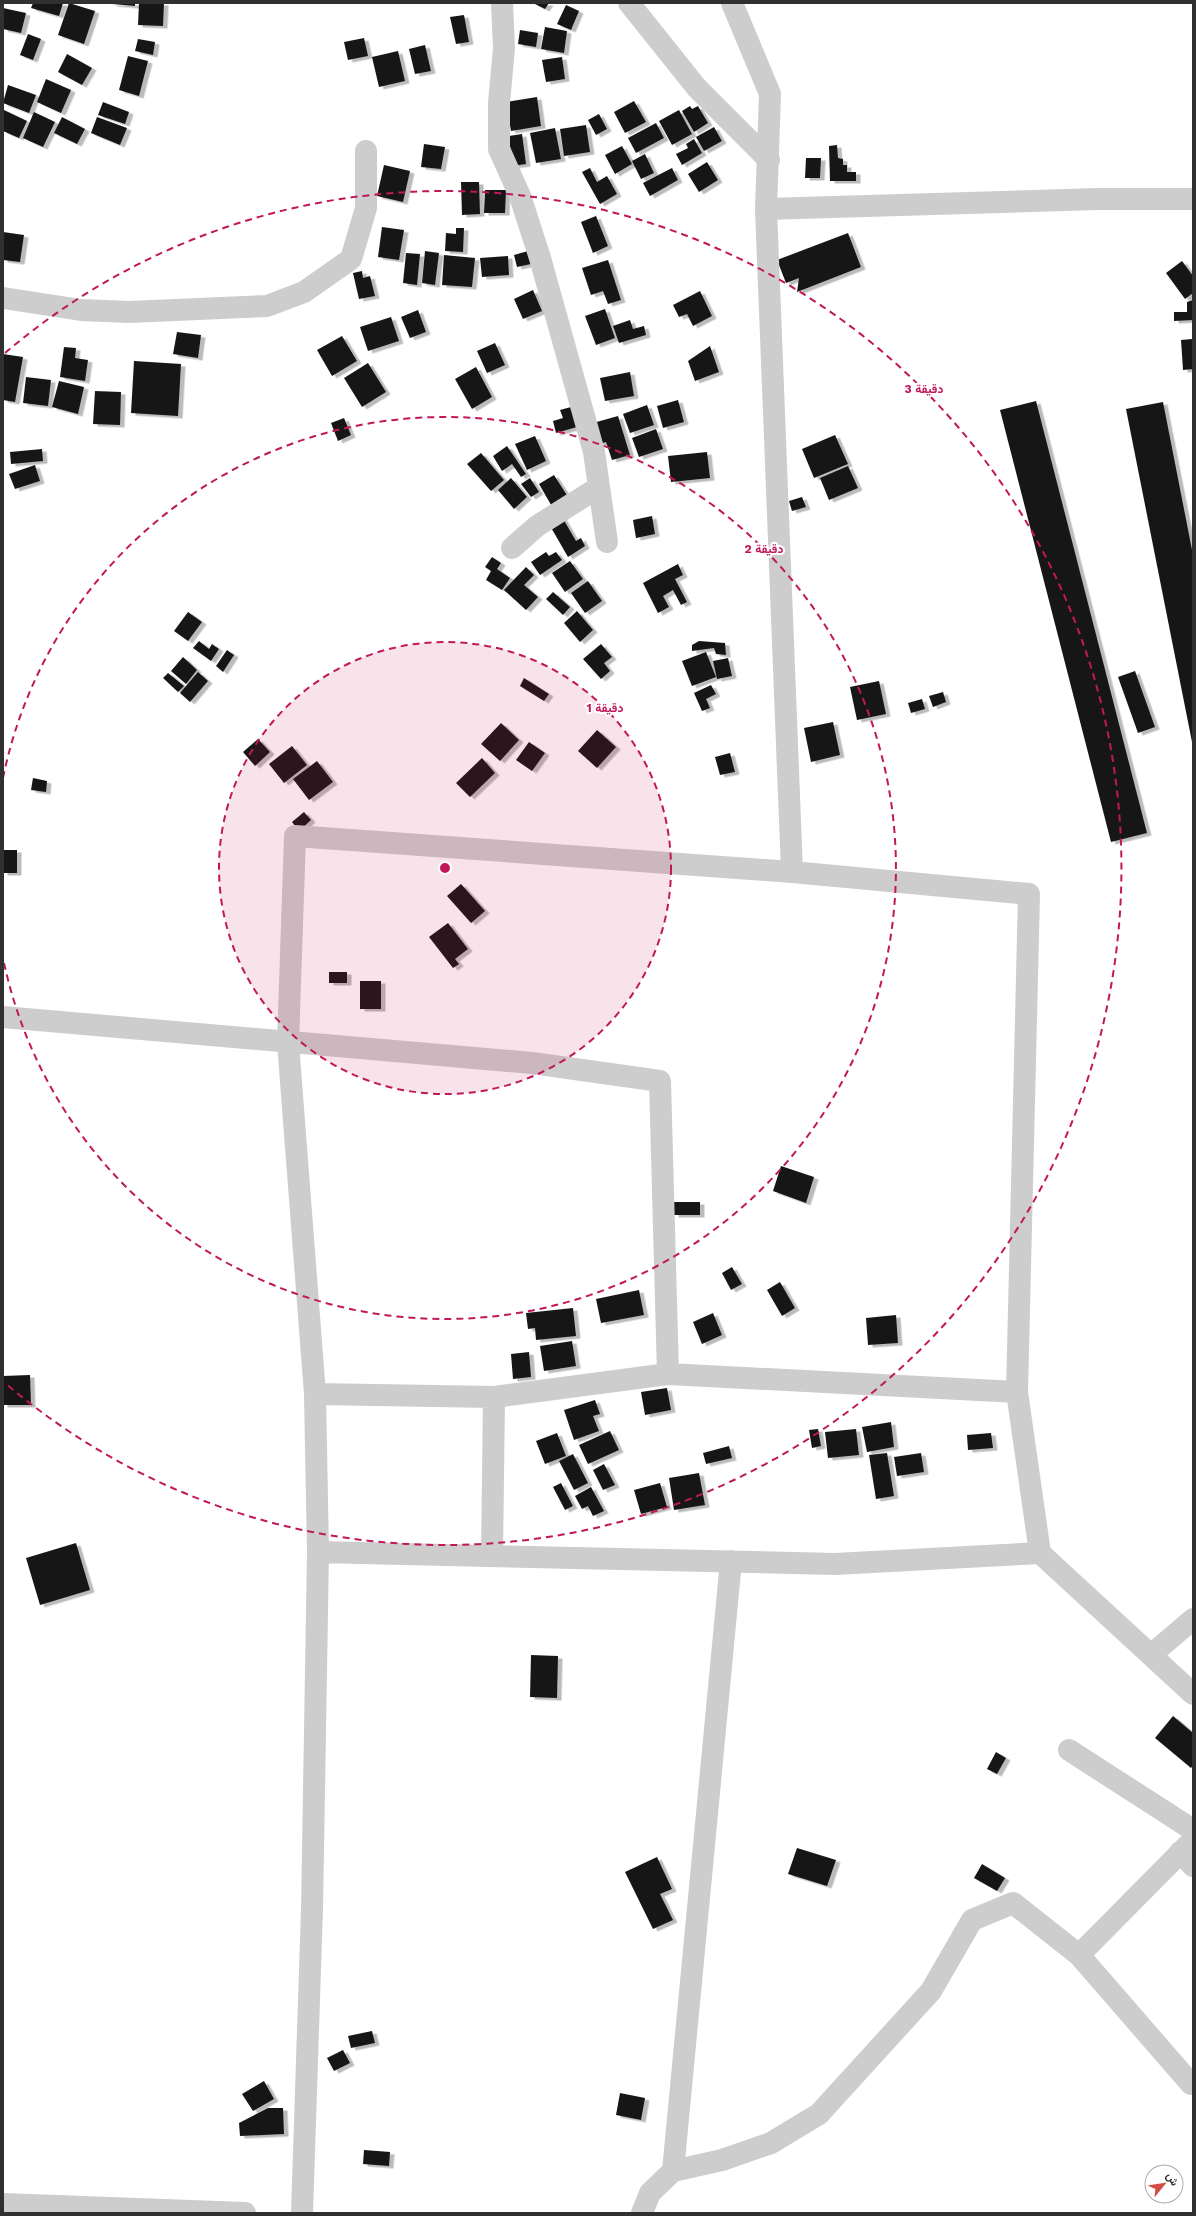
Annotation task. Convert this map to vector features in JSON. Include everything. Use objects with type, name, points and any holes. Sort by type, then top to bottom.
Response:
[{"type":"street","points":[[502,3],[504,48],[499,103],[499,149],[520,196],[540,258],[594,452],[607,542]]},
{"type":"street","points":[[630,3],[697,88],[769,160]]},
{"type":"street","points":[[732,3],[770,94],[769,160],[766,209],[792,872]]},
{"type":"street","points":[[3,298],[81,310],[129,312],[267,306],[304,292],[351,259],[366,208],[366,151]]},
{"type":"street","points":[[766,209],[1098,199],[1193,199]]},
{"type":"street","points":[[512,548],[537,526],[599,487]]},
{"type":"street","points":[[302,2213],[312,1909],[318,1552],[315,1394],[288,1043],[295,836],[792,872],[1029,894],[1017,1392],[1040,1553],[1152,1654],[1193,1694]]},
{"type":"street","points":[[3,1018],[166,1030],[288,1043],[532,1063],[660,1081],[668,1374]]},
{"type":"street","points":[[315,1394],[494,1397],[668,1374],[1017,1392]]},
{"type":"street","points":[[492,1556],[494,1397]]},
{"type":"street","points":[[318,1552],[835,1564],[1040,1553]]},
{"type":"street","points":[[673,2171],[731,1561]]},
{"type":"street","points":[[1152,1654],[1193,1619]]},
{"type":"street","points":[[1069,1750],[1193,1830]]},
{"type":"street","points":[[1079,1955],[1189,1853]]},
{"type":"street","points":[[642,2213],[650,2193],[673,2171],[722,2160],[771,2144],[819,2114],[931,1991],[972,1920],[1013,1903],[1079,1955],[1191,2084],[1193,2083]]},
{"type":"street","points":[[3,2204],[245,2213]]},
{"type":"building","points":[[33,3],[63,3],[59,16],[31,8]]},
{"type":"building","points":[[69,3],[95,11],[84,44],[58,35]]},
{"type":"building","points":[[135,3],[135,6],[112,4]]},
{"type":"building","points":[[139,3],[164,3],[163,26],[138,25]]},
{"type":"building","points":[[533,3],[549,3],[545,9]]},
{"type":"building","points":[[566,5],[579,11],[571,30],[557,24]]},
{"type":"building","points":[[3,8],[26,13],[21,33],[3,29]]},
{"type":"building","points":[[464,15],[469,42],[456,44],[450,17]]},
{"type":"building","points":[[545,27],[567,31],[564,53],[541,49]]},
{"type":"building","points":[[520,30],[538,33],[536,47],[518,44]]},
{"type":"building","points":[[28,34],[41,39],[33,60],[20,55]]},
{"type":"building","points":[[364,38],[368,56],[348,60],[344,42]]},
{"type":"building","points":[[138,39],[155,42],[153,55],[135,51]]},
{"type":"building","points":[[425,45],[431,71],[415,74],[409,49]]},
{"type":"building","points":[[398,51],[405,81],[379,87],[372,57]]},
{"type":"building","points":[[67,54],[92,68],[82,85],[58,72]]},
{"type":"building","points":[[128,56],[148,61],[139,96],[119,90]]},
{"type":"building","points":[[562,57],[565,79],[546,82],[542,60]]},
{"type":"building","points":[[46,79],[71,90],[61,113],[37,102]]},
{"type":"building","points":[[8,85],[36,95],[29,113],[3,103]]},
{"type":"building","points":[[537,97],[541,126],[511,131],[506,102]]},
{"type":"building","points":[[634,101],[646,122],[625,133],[614,112]]},
{"type":"building","points":[[103,102],[129,112],[125,124],[98,115]]},
{"type":"building","points":[[690,106],[692,109],[698,106],[708,123],[694,132],[682,111]]},
{"type":"building","points":[[4,110],[27,121],[19,138],[3,131]]},
{"type":"building","points":[[679,110],[692,134],[672,145],[659,121]]},
{"type":"building","points":[[34,112],[55,122],[43,147],[23,138]]},
{"type":"building","points":[[599,114],[607,129],[596,135],[588,120]]},
{"type":"building","points":[[62,117],[85,129],[77,144],[54,133]]},
{"type":"building","points":[[97,117],[127,128],[120,145],[91,133]]},
{"type":"building","points":[[656,123],[664,138],[636,153],[628,138]]},
{"type":"building","points":[[586,125],[590,152],[564,156],[560,129]]},
{"type":"building","points":[[714,127],[722,141],[704,151],[696,137]]},
{"type":"building","points":[[555,128],[561,159],[536,163],[530,133]]},
{"type":"building","points":[[522,134],[526,164],[512,166],[509,136]]},
{"type":"building","points":[[694,139],[702,153],[682,165],[676,154],[688,148],[686,144]]},
{"type":"building","points":[[424,144],[445,147],[441,169],[421,167]]},
{"type":"building","points":[[837,145],[838,158],[843,159],[843,165],[847,165],[847,172],[856,172],[856,181],[830,181],[829,146]]},
{"type":"building","points":[[622,146],[632,164],[615,174],[605,155]]},
{"type":"building","points":[[645,154],[654,173],[641,179],[632,161]]},
{"type":"building","points":[[806,158],[821,158],[820,178],[805,178]]},
{"type":"building","points":[[707,162],[718,180],[699,192],[688,174]]},
{"type":"building","points":[[384,165],[410,171],[403,202],[377,196]]},
{"type":"building","points":[[590,168],[597,182],[607,176],[617,194],[600,204],[582,172]]},
{"type":"building","points":[[672,168],[678,180],[650,196],[643,183]]},
{"type":"building","points":[[461,182],[479,182],[480,214],[462,215]]},
{"type":"building","points":[[485,190],[506,190],[505,213],[484,213]]},
{"type":"building","points":[[596,216],[608,246],[593,253],[581,222]]},
{"type":"building","points":[[382,227],[404,230],[399,260],[378,257]]},
{"type":"building","points":[[456,228],[464,228],[463,252],[445,251],[446,233],[456,234]]},
{"type":"building","points":[[3,232],[24,235],[20,262],[3,260]]},
{"type":"building","points":[[848,233],[861,267],[797,292],[799,278],[786,283],[777,260]]},
{"type":"building","points":[[425,251],[439,253],[435,285],[422,283]]},
{"type":"building","points":[[528,251],[531,264],[517,267],[514,255]]},
{"type":"building","points":[[406,253],[420,254],[417,285],[403,283]]},
{"type":"building","points":[[444,255],[475,258],[472,287],[442,285]]},
{"type":"building","points":[[508,256],[509,275],[482,277],[480,258]]},
{"type":"building","points":[[608,260],[621,300],[608,304],[603,291],[591,295],[582,268]]},
{"type":"building","points":[[1182,261],[1193,276],[1193,293],[1185,299],[1166,273]]},
{"type":"building","points":[[362,271],[363,278],[370,276],[375,296],[359,299],[353,273]]},
{"type":"building","points":[[533,290],[542,311],[523,319],[514,299]]},
{"type":"building","points":[[700,291],[712,316],[693,326],[687,314],[679,317],[673,305]]},
{"type":"building","points":[[1193,300],[1193,320],[1174,321],[1174,312],[1187,312],[1187,302]]},
{"type":"building","points":[[605,309],[615,338],[596,345],[585,316]]},
{"type":"building","points":[[418,310],[426,332],[410,338],[401,317]]},
{"type":"building","points":[[391,317],[399,341],[368,351],[360,327]]},
{"type":"building","points":[[630,320],[633,329],[644,326],[646,335],[619,343],[613,326]]},
{"type":"building","points":[[177,332],[201,335],[198,358],[173,354]]},
{"type":"building","points":[[342,336],[357,361],[332,376],[317,350]]},
{"type":"building","points":[[1192,339],[1193,369],[1183,370],[1181,340]]},
{"type":"building","points":[[495,343],[505,365],[487,373],[477,351]]},
{"type":"building","points":[[710,346],[719,372],[695,381],[688,361]]},
{"type":"building","points":[[64,347],[76,348],[75,358],[88,360],[85,381],[60,377]]},
{"type":"building","points":[[3,354],[23,357],[15,402],[3,400]]},
{"type":"building","points":[[134,361],[181,364],[178,416],[131,413]]},
{"type":"building","points":[[368,363],[386,392],[362,407],[344,378]]},
{"type":"building","points":[[476,367],[492,397],[472,409],[455,379]]},
{"type":"building","points":[[630,372],[634,396],[605,401],[600,378]]},
{"type":"building","points":[[26,377],[51,380],[48,406],[23,403]]},
{"type":"building","points":[[59,381],[84,387],[78,414],[52,407]]},
{"type":"building","points":[[95,391],[121,392],[120,425],[93,424]]},
{"type":"building","points":[[678,400],[684,422],[663,428],[657,406]]},
{"type":"building","points":[[1036,401],[1147,833],[1111,842],[1000,410]]},
{"type":"building","points":[[1163,402],[1193,555],[1192,742],[1126,409]]},
{"type":"building","points":[[647,405],[654,425],[630,433],[623,414]]},
{"type":"building","points":[[571,407],[577,427],[556,433],[553,421],[563,418],[560,410]]},
{"type":"building","points":[[618,416],[630,455],[612,460],[606,442],[599,444],[593,423]]},
{"type":"building","points":[[344,418],[351,435],[338,441],[331,423]]},
{"type":"building","points":[[656,429],[663,449],[639,457],[632,438]]},
{"type":"building","points":[[835,435],[848,464],[814,478],[802,449]]},
{"type":"building","points":[[535,436],[546,461],[527,470],[515,444]]},
{"type":"building","points":[[507,446],[526,474],[521,477],[512,464],[502,471],[493,456]]},
{"type":"building","points":[[42,449],[43,461],[11,464],[10,452]]},
{"type":"building","points":[[707,452],[710,478],[671,482],[668,456]]},
{"type":"building","points":[[481,453],[504,480],[491,491],[467,464]]},
{"type":"building","points":[[35,465],[40,481],[15,489],[9,474]]},
{"type":"building","points":[[848,466],[858,488],[829,500],[820,478]]},
{"type":"building","points":[[554,475],[570,500],[554,510],[539,484]]},
{"type":"building","points":[[511,478],[527,497],[514,509],[498,490]]},
{"type":"building","points":[[530,478],[539,492],[531,497],[521,484]]},
{"type":"building","points":[[802,497],[806,507],[792,511],[789,501]]},
{"type":"building","points":[[652,516],[655,534],[636,538],[633,520]]},
{"type":"building","points":[[562,517],[576,541],[581,538],[585,546],[568,557],[549,524]]},
{"type":"building","points":[[546,552],[549,556],[556,552],[562,560],[540,575],[531,562]]},
{"type":"building","points":[[492,557],[501,563],[497,569],[510,578],[502,590],[486,580],[491,571],[485,567]]},
{"type":"building","points":[[570,561],[583,579],[565,592],[552,573]]},
{"type":"building","points":[[678,564],[683,575],[675,579],[687,602],[681,605],[673,590],[663,596],[669,607],[658,613],[643,583]]},
{"type":"building","points":[[526,567],[534,575],[524,585],[538,597],[526,610],[504,590]]},
{"type":"building","points":[[588,581],[602,601],[585,613],[571,593]]},
{"type":"building","points":[[553,592],[570,607],[563,615],[546,599]]},
{"type":"building","points":[[577,611],[593,630],[580,642],[564,623]]},
{"type":"building","points":[[188,612],[202,622],[188,641],[174,631]]},
{"type":"building","points":[[199,641],[209,649],[212,644],[219,649],[211,661],[193,648]]},
{"type":"building","points":[[699,641],[725,643],[726,655],[716,654],[714,648],[692,651],[692,645]]},
{"type":"building","points":[[601,644],[612,657],[604,663],[610,671],[601,679],[583,659]]},
{"type":"building","points":[[227,650],[234,655],[223,672],[216,666]]},
{"type":"building","points":[[706,652],[716,677],[692,686],[682,661]]},
{"type":"building","points":[[183,657],[197,670],[186,684],[171,671]]},
{"type":"building","points":[[728,658],[732,676],[717,679],[713,661]]},
{"type":"building","points":[[1135,671],[1155,727],[1138,733],[1118,677]]},
{"type":"building","points":[[198,672],[208,681],[190,702],[180,693]]},
{"type":"building","points":[[168,673],[184,686],[178,692],[163,678]]},
{"type":"building","points":[[524,678],[549,694],[544,701],[520,686]]},
{"type":"building","points":[[879,681],[886,714],[857,720],[850,687]]},
{"type":"building","points":[[711,685],[716,694],[706,699],[710,708],[702,711],[694,693]]},
{"type":"building","points":[[943,692],[946,702],[933,707],[929,696]]},
{"type":"building","points":[[922,699],[925,709],[911,713],[908,703]]},
{"type":"building","points":[[833,722],[840,755],[811,762],[804,728]]},
{"type":"building","points":[[501,723],[519,740],[500,761],[481,744]]},
{"type":"building","points":[[597,730],[616,747],[597,768],[578,751]]},
{"type":"building","points":[[258,739],[270,752],[255,766],[243,752]]},
{"type":"building","points":[[529,742],[545,753],[532,771],[516,760]]},
{"type":"building","points":[[292,746],[307,765],[284,783],[269,764]]},
{"type":"building","points":[[730,753],[735,772],[720,775],[715,757]]},
{"type":"building","points":[[482,758],[495,773],[470,797],[456,783]]},
{"type":"building","points":[[317,761],[333,782],[309,800],[293,779]]},
{"type":"building","points":[[33,778],[47,781],[46,792],[31,790]]},
{"type":"building","points":[[304,812],[311,820],[299,831],[292,822]]},
{"type":"building","points":[[3,850],[17,850],[17,873],[3,873]]},
{"type":"building","points":[[461,884],[485,911],[471,923],[447,896]]},
{"type":"building","points":[[448,923],[468,949],[455,959],[459,964],[453,968],[429,937]]},
{"type":"building","points":[[329,972],[347,972],[347,983],[329,983]]},
{"type":"building","points":[[360,981],[381,981],[381,1009],[360,1009]]},
{"type":"building","points":[[781,1166],[814,1177],[806,1203],[773,1191]]},
{"type":"building","points":[[674,1202],[700,1202],[700,1215],[674,1215]]},
{"type":"building","points":[[732,1267],[742,1284],[731,1290],[722,1273]]},
{"type":"building","points":[[780,1282],[795,1308],[782,1316],[767,1290]]},
{"type":"building","points":[[639,1290],[644,1315],[601,1323],[596,1299]]},
{"type":"building","points":[[573,1308],[576,1336],[536,1340],[535,1328],[528,1329],[526,1313]]},
{"type":"building","points":[[713,1313],[722,1335],[702,1344],[693,1322]]},
{"type":"building","points":[[896,1315],[898,1343],[868,1345],[866,1318]]},
{"type":"building","points":[[572,1341],[576,1366],[544,1371],[540,1346]]},
{"type":"building","points":[[529,1352],[531,1377],[513,1379],[511,1354]]},
{"type":"building","points":[[30,1375],[31,1405],[3,1405],[3,1376]]},
{"type":"building","points":[[667,1388],[671,1410],[645,1415],[641,1392]]},
{"type":"building","points":[[595,1400],[600,1414],[593,1416],[599,1431],[574,1440],[564,1410]]},
{"type":"building","points":[[891,1422],[894,1447],[867,1452],[862,1427]]},
{"type":"building","points":[[818,1429],[821,1446],[812,1448],[809,1430]]},
{"type":"building","points":[[856,1429],[859,1455],[828,1458],[825,1432]]},
{"type":"building","points":[[610,1431],[619,1450],[588,1464],[579,1445]]},
{"type":"building","points":[[557,1433],[566,1456],[545,1464],[536,1441]]},
{"type":"building","points":[[991,1433],[993,1448],[968,1450],[967,1435]]},
{"type":"building","points":[[729,1446],[732,1458],[706,1464],[703,1453]]},
{"type":"building","points":[[887,1453],[894,1496],[876,1499],[869,1455]]},
{"type":"building","points":[[921,1453],[924,1472],[897,1476],[894,1457]]},
{"type":"building","points":[[573,1454],[588,1483],[574,1490],[559,1461]]},
{"type":"building","points":[[604,1464],[615,1485],[603,1490],[593,1470]]},
{"type":"building","points":[[699,1473],[705,1505],[674,1510],[669,1478]]},
{"type":"building","points":[[561,1483],[573,1506],[565,1510],[553,1487]]},
{"type":"building","points":[[660,1483],[667,1507],[641,1514],[634,1490]]},
{"type":"building","points":[[591,1487],[604,1511],[593,1516],[588,1506],[582,1509],[575,1496]]},
{"type":"building","points":[[76,1543],[90,1590],[40,1605],[26,1558]]},
{"type":"building","points":[[531,1655],[558,1656],[557,1698],[530,1697]]},
{"type":"building","points":[[1173,1716],[1193,1733],[1193,1765],[1191,1768],[1155,1738]]},
{"type":"building","points":[[996,1752],[1006,1758],[997,1774],[987,1769]]},
{"type":"building","points":[[797,1848],[836,1860],[827,1886],[788,1874]]},
{"type":"building","points":[[657,1857],[672,1889],[660,1894],[673,1920],[653,1929],[625,1872]]},
{"type":"building","points":[[982,1864],[1005,1878],[997,1891],[974,1878]]},
{"type":"building","points":[[372,2031],[375,2043],[351,2048],[348,2036]]},
{"type":"building","points":[[343,2050],[350,2063],[334,2071],[327,2058]]},
{"type":"building","points":[[264,2081],[274,2099],[253,2111],[242,2094]]},
{"type":"building","points":[[620,2093],[645,2098],[641,2120],[616,2115]]},
{"type":"building","points":[[268,2108],[283,2108],[284,2134],[240,2136],[239,2123]]},
{"type":"building","points":[[364,2150],[390,2152],[389,2166],[363,2164]]}]
